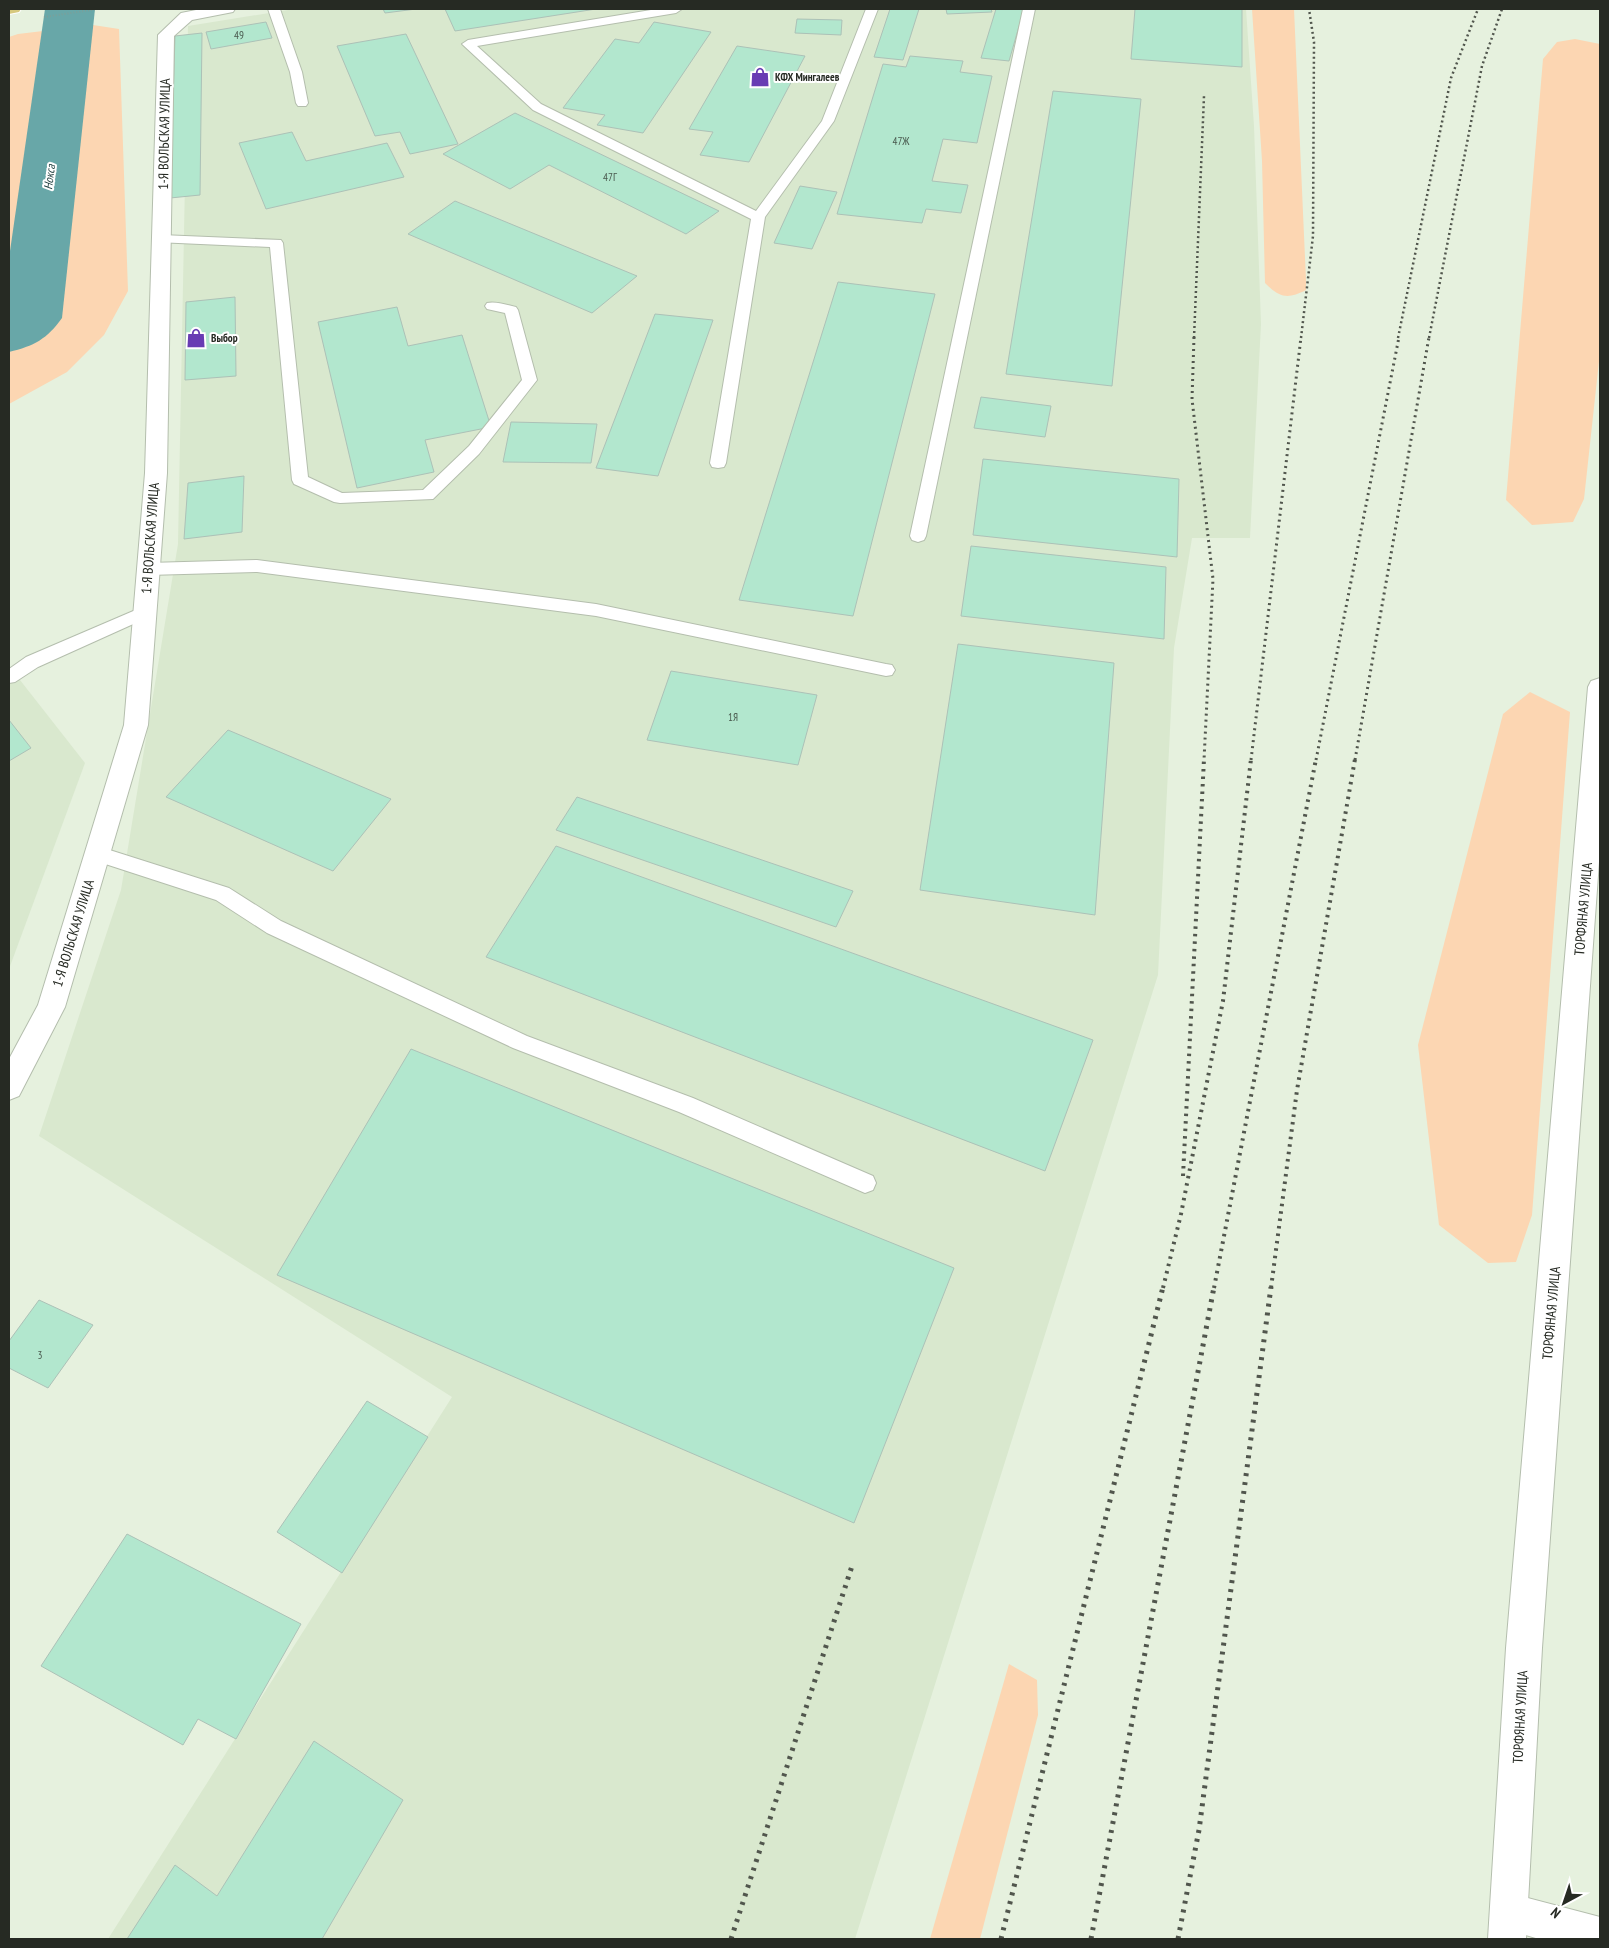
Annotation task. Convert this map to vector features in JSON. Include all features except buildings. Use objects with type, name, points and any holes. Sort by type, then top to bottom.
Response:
[{"type":"street","name":"1-Я ВОЛЬСКАЯ УЛИЦА","points":[[9,1087],[51,1007],[136,725],[156,473],[166,35],[187,16],[227,9]]},
{"type":"street","name":"ТОРФЯНАЯ УЛИЦА","points":[[1508,1925],[1524,1648],[1600,687]]},
{"type":"street","points":[[1508,1925],[1600,1936]]},
{"type":"lane","points":[[274,9],[296,72],[302,103]]},
{"type":"lane","points":[[676,9],[468,44],[537,107],[758,217]]},
{"type":"lane","points":[[718,463],[758,217],[828,121],[872,9]]},
{"type":"lane","points":[[918,536],[1029,9]]},
{"type":"lane","points":[[161,239],[276,242],[300,480],[340,498],[427,495],[474,450],[530,380],[511,310],[492,306]]},
{"type":"lane","points":[[148,568],[258,566],[596,610],[886,670]]},
{"type":"lane","points":[[9,677],[32,662],[145,612]]},
{"type":"lane","points":[[97,854],[222,894],[274,927],[520,1042],[686,1106],[865,1183]]},
{"type":"path","points":[[38,18],[98,9]]},
{"type":"shaded area","points":[[294,9],[1246,9],[1254,126],[1261,324],[1250,538],[1192,538],[1174,648],[1158,975],[855,1939],[108,1939],[452,1397],[39,1136],[121,890],[178,544],[188,26]]},
{"type":"shaded area","points":[[1252,9],[1294,9],[1306,290],[1288,296],[1279,294],[1265,283],[1262,161]]},
{"type":"shaded area","points":[[93,25],[119,29],[128,291],[104,335],[67,372],[9,404],[9,37],[18,34]]},
{"type":"shaded area","points":[[1575,39],[1600,44],[1600,352],[1584,499],[1573,522],[1532,525],[1506,500],[1543,59],[1557,42]]},
{"type":"shaded area","points":[[9,666],[85,763],[9,969]]},
{"type":"shaded area","points":[[1530,692],[1570,712],[1532,1215],[1516,1262],[1488,1263],[1439,1225],[1418,1045],[1503,714]]},
{"type":"shaded area","points":[[1009,1664],[1037,1680],[1038,1715],[980,1939],[930,1939]]},
{"type":"waterway","name":"Нокса","points":[[9,333],[31,318],[70,9]]},
{"type":"railway","points":[[1301,338],[1313,236],[1314,42],[1309,9]]},
{"type":"railway","points":[[1398,338],[1451,78],[1478,9]]},
{"type":"railway","points":[[1429,338],[1482,66],[1502,9]]},
{"type":"railway","points":[[1194,338],[1204,96]]},
{"type":"railway","points":[[1194,337],[1192,399],[1213,579],[1204,760]]},
{"type":"railway","points":[[1251,760],[1301,337]]},
{"type":"railway","points":[[1316,760],[1399,337]]},
{"type":"railway","points":[[1355,760],[1429,337]]},
{"type":"railway","points":[[1183,1176],[1204,759]]},
{"type":"railway","points":[[1163,1288],[1181,1214],[1223,1001],[1251,759]]},
{"type":"railway","points":[[1214,1288],[1316,759]]},
{"type":"railway","points":[[1271,1288],[1297,1090],[1355,759]]},
{"type":"railway","points":[[1001,1939],[1163,1287]]},
{"type":"railway","points":[[1091,1939],[1214,1287]]},
{"type":"railway","points":[[1178,1939],[1199,1830],[1271,1287]]},
{"type":"railway","points":[[731,1939],[852,1566]]},
{"type":"place","name":"КФХ Мингалеев","points":[[760,77]]},
{"type":"place","name":"Выбор","points":[[196,338]]}]
